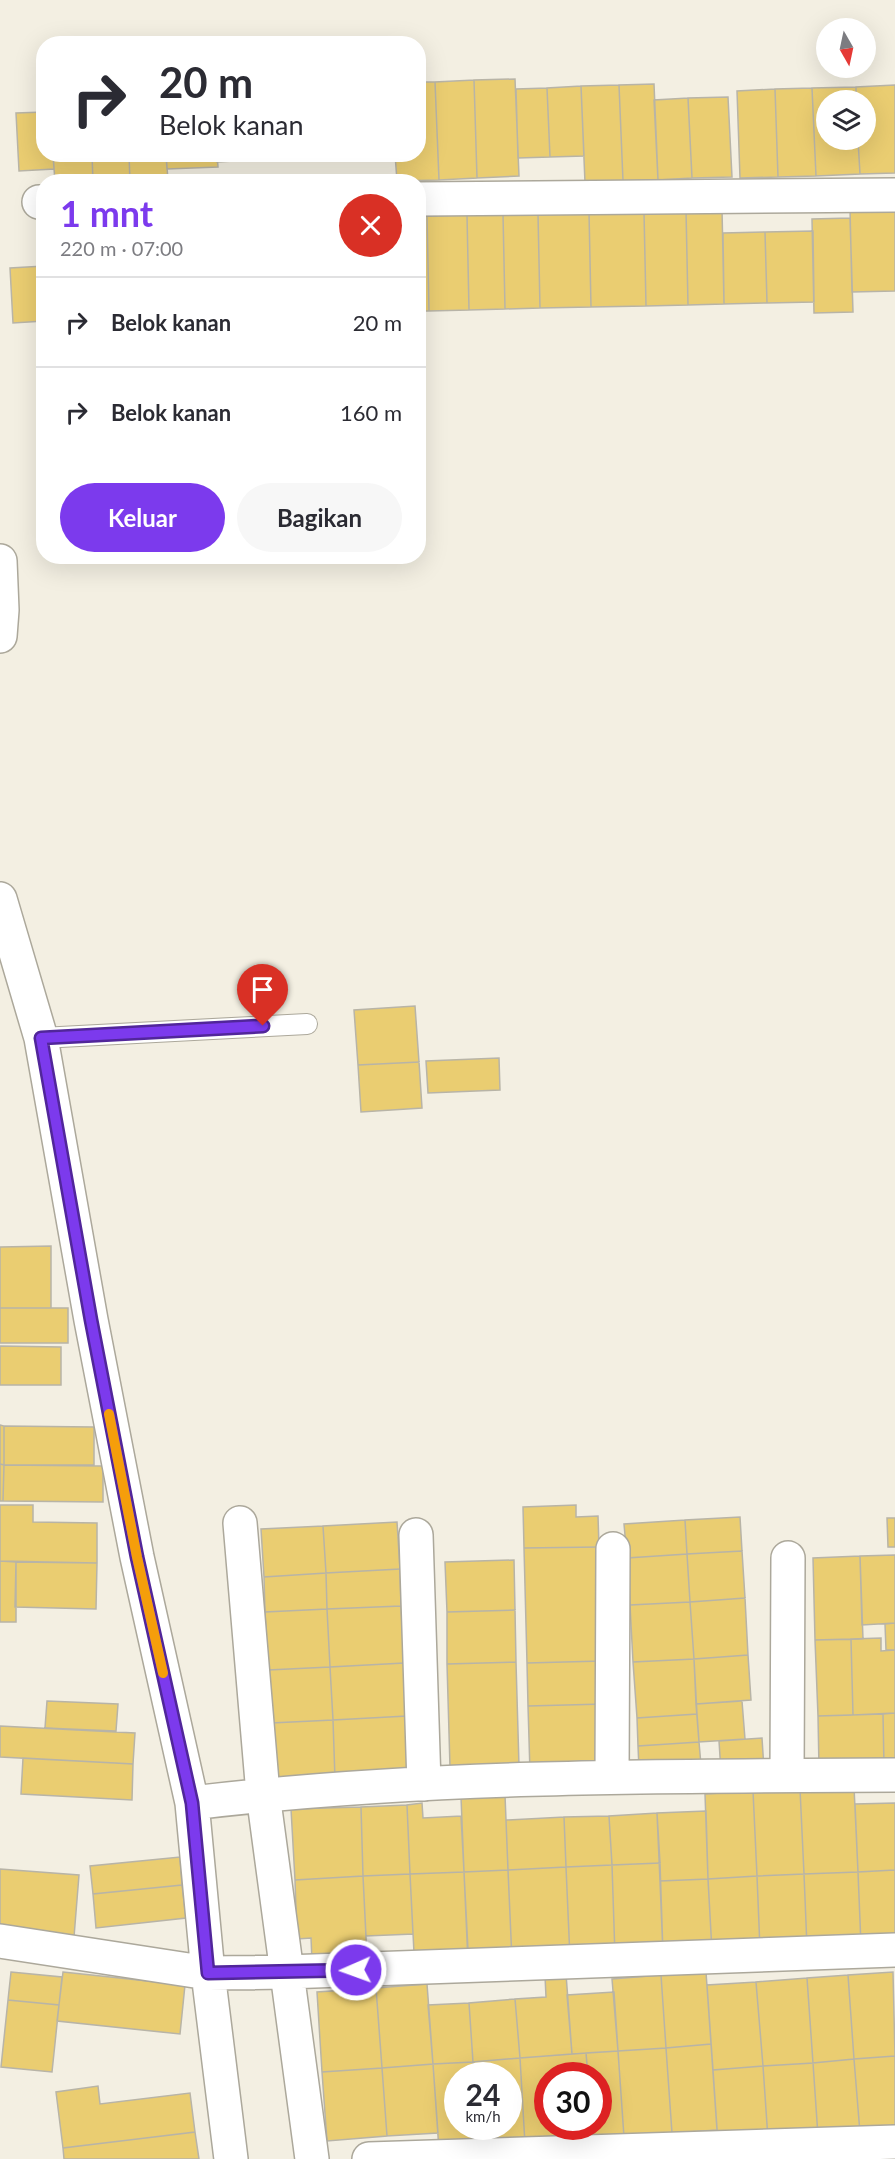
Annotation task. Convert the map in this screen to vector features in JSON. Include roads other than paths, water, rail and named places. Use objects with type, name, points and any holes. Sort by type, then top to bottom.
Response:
[{"type":"street","points":[[426,199],[895,195]]},
{"type":"street","points":[[0,561],[2,610],[0,636]]},
{"type":"street","points":[[0,899],[41,1038],[91,1320],[137,1557],[192,1803],[208,1973],[231,2159]]},
{"type":"street","points":[[240,1523],[262,1794],[312,2159]]},
{"type":"street","points":[[416,1535],[424,1784]]},
{"type":"street","points":[[612,1777],[613,1549]]},
{"type":"street","points":[[788,1558],[788,1775]]},
{"type":"street","points":[[192,1803],[262,1794],[424,1784],[612,1777],[895,1775]]},
{"type":"street","points":[[0,1941],[208,1973],[895,1950]]},
{"type":"street","points":[[369,2159],[895,2142]]},
{"type":"lane","points":[[41,1038],[307,1024]]}]
